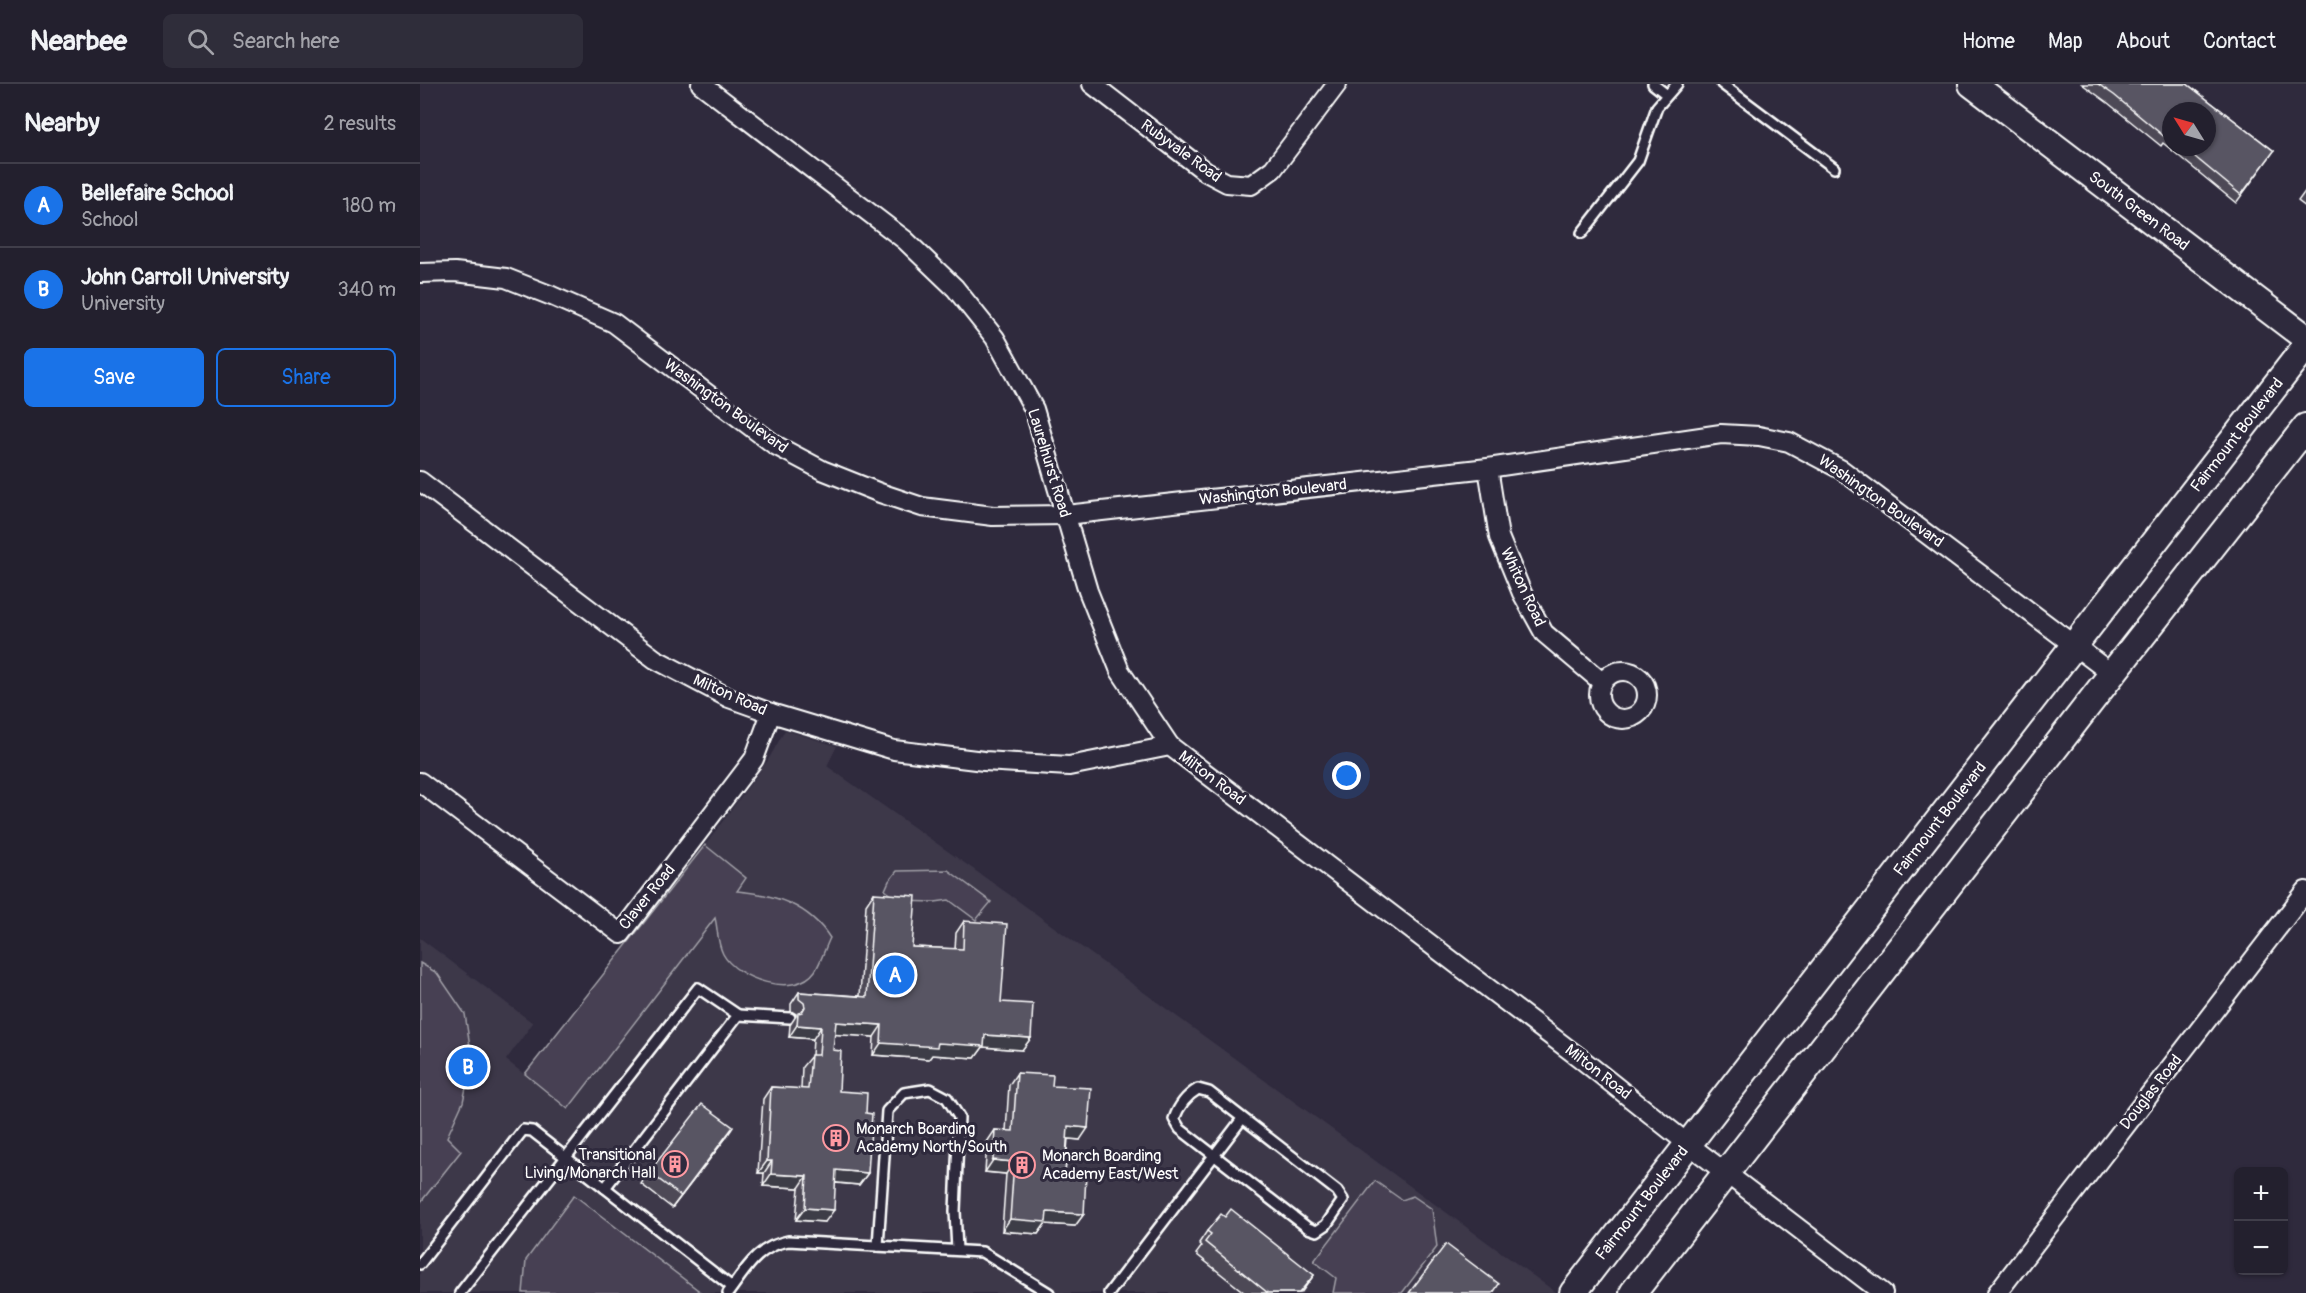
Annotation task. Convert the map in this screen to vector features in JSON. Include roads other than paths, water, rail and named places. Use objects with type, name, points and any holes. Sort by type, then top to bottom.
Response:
[{"type":"main road","name":"South Green Road","points":[[1972,84],[2306,338]]},
{"type":"main road","name":"Fairmount Boulevard","points":[[1573,1293],[2306,346]]},
{"type":"main road","points":[[1633,1293],[2306,427]]},
{"type":"street","name":"Laurelhurst Road","points":[[701,84],[905,240],[955,288],[995,338],[1034,409],[1088,591],[1120,671],[1170,746]]},
{"type":"street","name":"Rubyvale Road","points":[[1092,84],[1206,172],[1227,183],[1251,185],[1273,169],[1337,84]]},
{"type":"street","name":"Washington Boulevard","points":[[420,273],[455,272],[506,278],[614,323],[775,446],[822,470],[922,507],[993,516],[1066,515],[1488,468],[1721,434],[1759,436],[1789,442],[1842,470],[2112,674]]},
{"type":"street","name":"Whiton Road","points":[[1488,468],[1499,537],[1522,593],[1544,633],[1602,682]]},
{"type":"street","name":"Milton Road","points":[[420,481],[655,659],[729,698],[771,713],[894,750],[984,761],[1069,766],[1170,746],[1580,1058],[1883,1293]]},
{"type":"street","name":"Claver Road","points":[[420,782],[621,934],[754,759],[771,713]]},
{"type":"street","name":"Douglas Road","points":[[1997,1293],[2306,891]]},
{"type":"lane","points":[[1653,84],[1668,95]]},
{"type":"lane","points":[[1582,233],[1638,161],[1657,107],[1677,84]]},
{"type":"lane","points":[[1722,84],[1834,168]]},
{"type":"lane","points":[[460,1293],[698,987],[738,1015],[790,1018]]},
{"type":"lane","points":[[605,1188],[738,1015]]},
{"type":"lane","points":[[878,1246],[887,1111],[904,1093],[930,1089],[947,1098],[959,1117],[955,1211],[957,1250]]},
{"type":"lane","points":[[1198,1089],[1209,1092],[1242,1119],[1337,1191],[1343,1200],[1326,1225],[1317,1232],[1308,1228],[1180,1129],[1174,1119],[1188,1095],[1198,1089]]},
{"type":"lane","points":[[1109,1293],[1242,1119]]},
{"type":"lane","points":[[420,1264],[523,1130],[532,1131],[730,1290],[752,1261],[774,1244],[788,1241],[982,1252],[1049,1293]]},
{"type":"place","name":"Bellefaire School","points":[[895,975]]},
{"type":"place","name":"John Carroll University","points":[[468,1067]]},
{"type":"place","name":"Monarch Boarding Academy North/South","points":[[836,1138]]},
{"type":"place","name":"Transitional Living/Monarch Hall","points":[[675,1164]]},
{"type":"place","name":"Monarch Boarding Academy East/West","points":[[1022,1165]]}]
